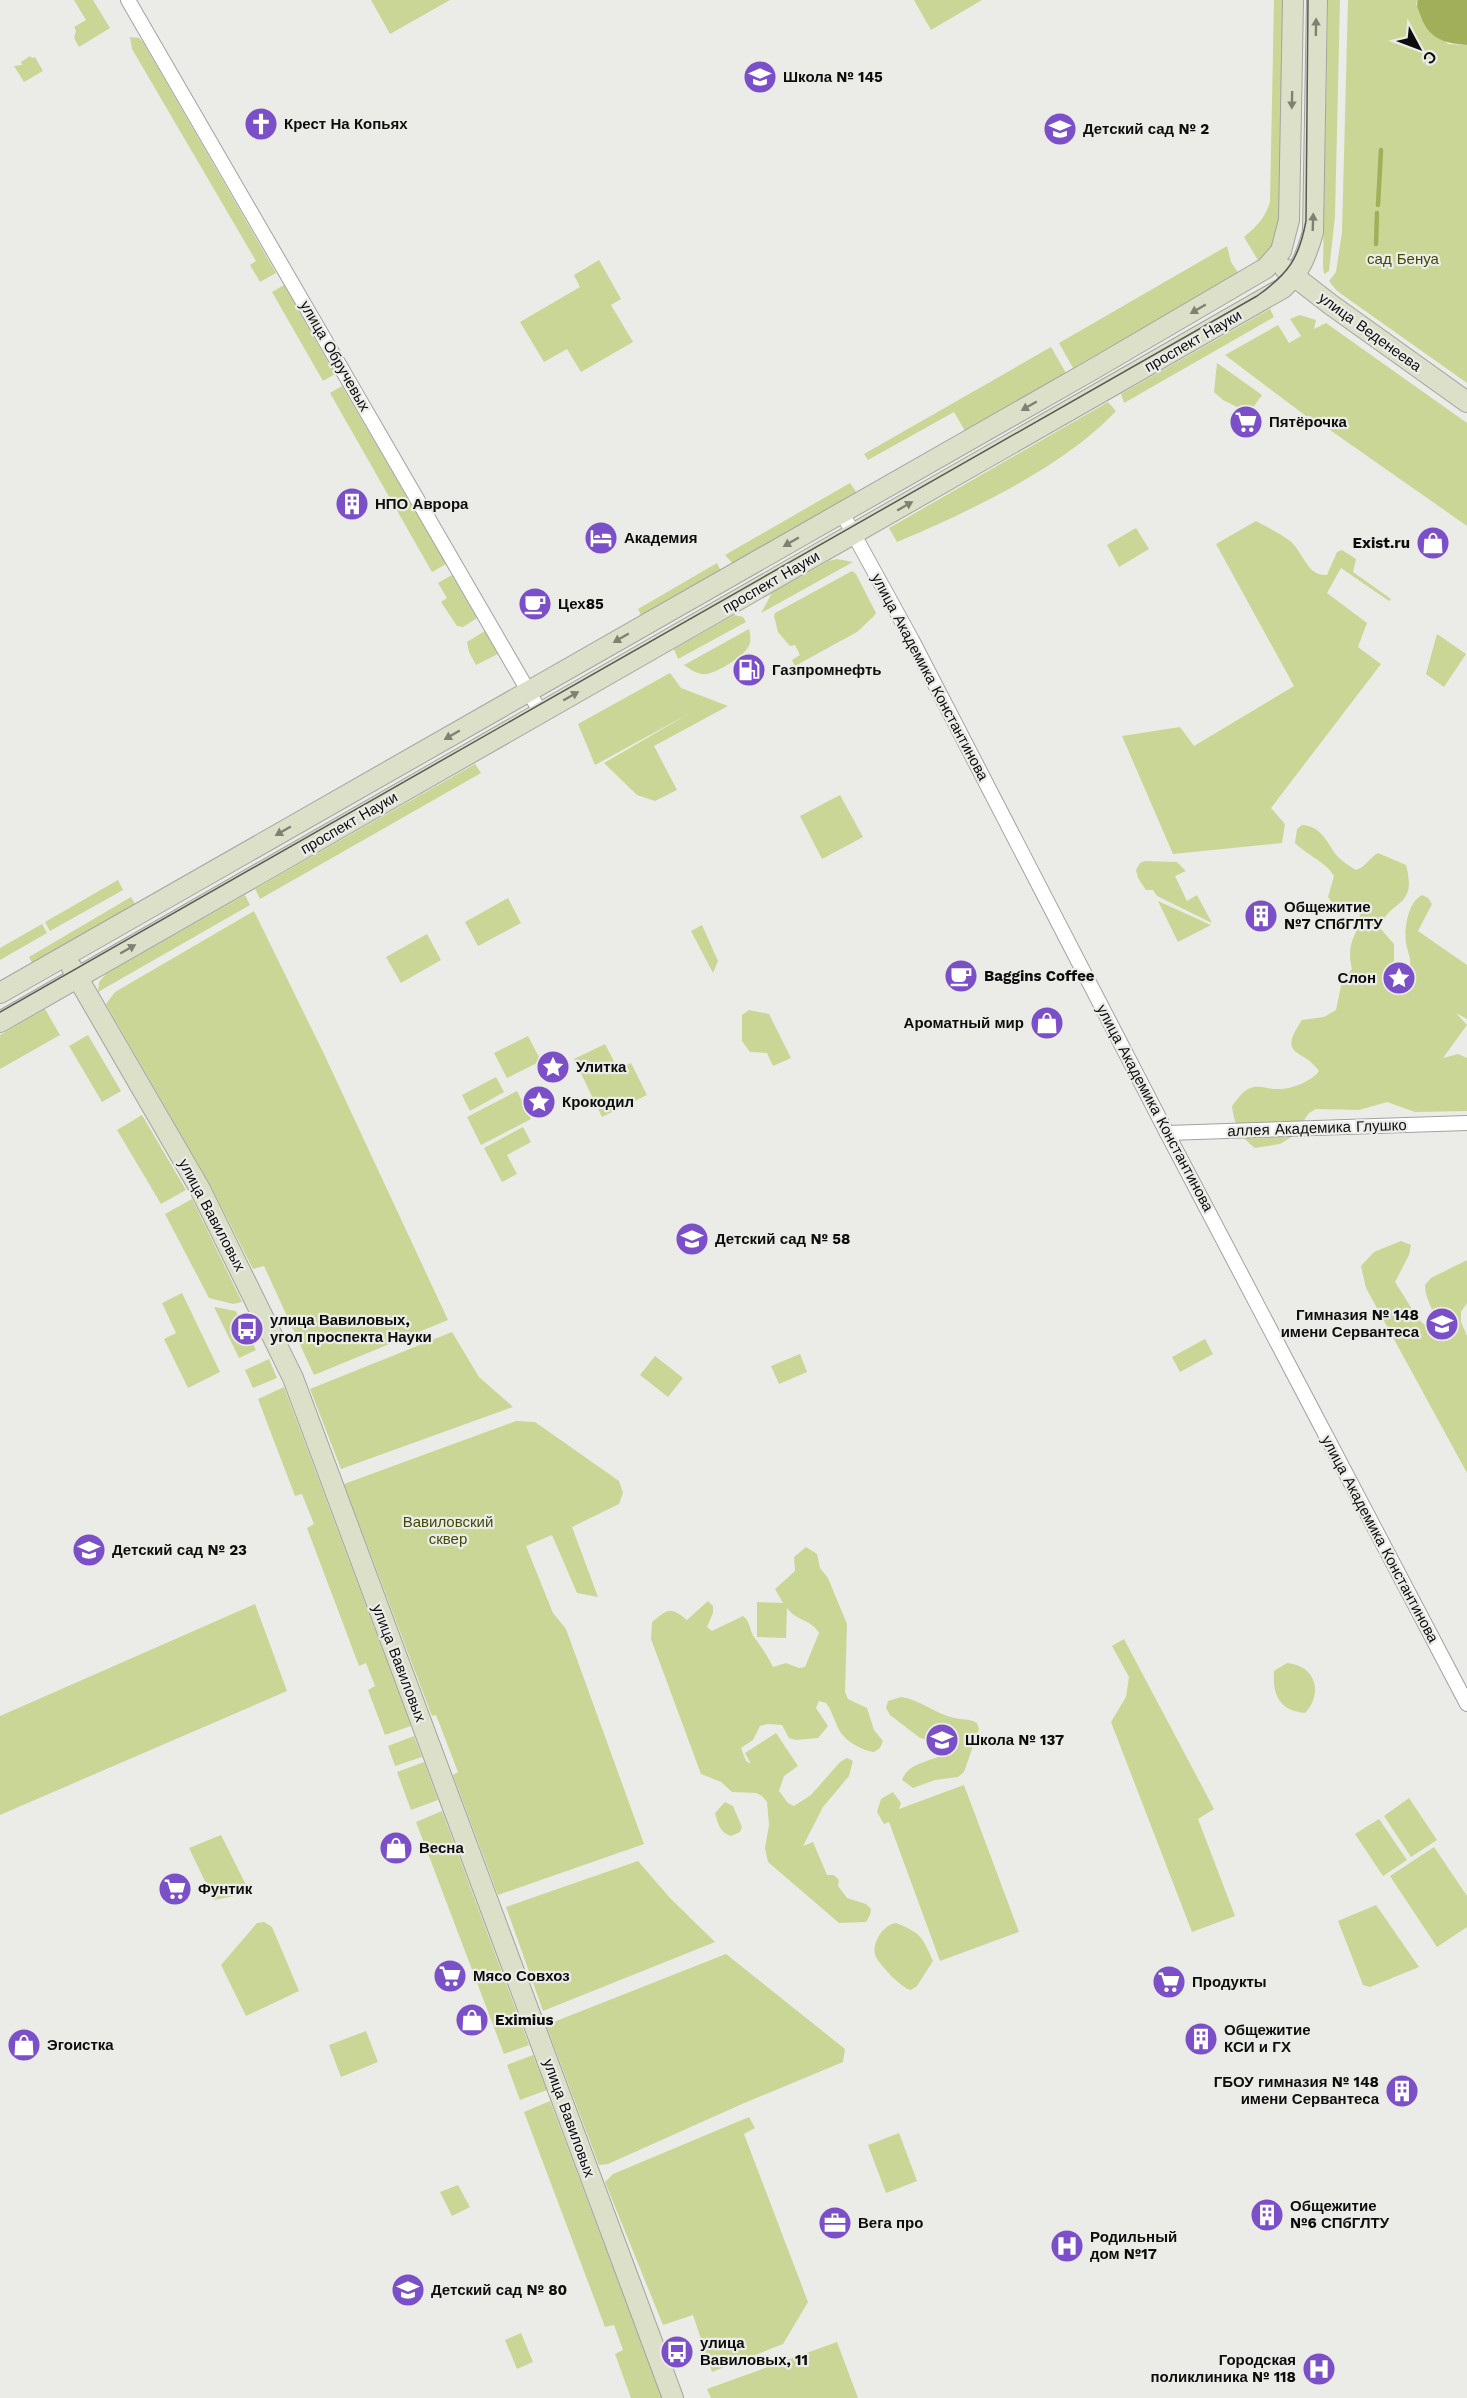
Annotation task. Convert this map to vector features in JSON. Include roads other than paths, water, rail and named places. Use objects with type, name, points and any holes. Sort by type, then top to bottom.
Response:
[{"type":"main road","name":"проспект Науки","points":[[0,993],[1258,274],[1274,261],[1286,237],[1289,220],[1293,0]]},
{"type":"main road","name":"проспект Науки","points":[[0,1022],[1269,298],[1295,277],[1308,253],[1313,232],[1317,0]]},
{"type":"main road","name":"улица Веденеева","points":[[1274,261],[1329,304],[1467,402]]},
{"type":"main road","name":"улица Вавиловых","points":[[65,956],[200,1189],[293,1378],[673,2398]]},
{"type":"street","name":"улица Обручевых","points":[[128,0],[541,713]]},
{"type":"street","name":"улица Академика Константинова","points":[[842,513],[912,640],[1167,1133],[1467,1704]]},
{"type":"street","name":"аллея Академика Глушко","points":[[1167,1133],[1467,1123]]},
{"type":"waterway","points":[[1378,205],[1381,150]]},
{"type":"waterway","points":[[1376,244],[1377,213]]},
{"type":"tram line","points":[[0,1012],[1268,288],[1284,273],[1296,256],[1306,221],[1308,0]]},
{"type":"place","name":"Школа № 145","points":[[760,77]]},
{"type":"place","name":"Крест На Копьях","points":[[261,124]]},
{"type":"place","name":"Детский сад № 2","points":[[1060,129]]},
{"type":"place","name":"Пятёрочка","points":[[1246,422]]},
{"type":"place","name":"НПО Аврора","points":[[352,504]]},
{"type":"place","name":"Академия","points":[[601,538]]},
{"type":"place","name":"Exist.ru","points":[[1433,543]]},
{"type":"place","name":"Цех85","points":[[535,604]]},
{"type":"place","name":"Газпромнефть","points":[[749,670]]},
{"type":"place","name":"Общежитие №7 СПбГЛТУ","points":[[1261,916]]},
{"type":"place","name":"Baggins Coffee","points":[[961,976]]},
{"type":"place","name":"Слон","points":[[1399,978]]},
{"type":"place","name":"Ароматный мир","points":[[1047,1023]]},
{"type":"place","name":"Улитка","points":[[553,1067]]},
{"type":"place","name":"Крокодил","points":[[539,1102]]},
{"type":"place","name":"Детский сад № 58","points":[[692,1239]]},
{"type":"place","name":"Гимназия № 148 имени Сервантеса","points":[[1442,1324]]},
{"type":"place","name":"улица Вавиловых, угол проспекта Науки","points":[[247,1329]]},
{"type":"place","name":"Детский сад № 23","points":[[89,1550]]},
{"type":"place","name":"Школа № 137","points":[[942,1740]]},
{"type":"place","name":"Весна","points":[[396,1848]]},
{"type":"place","name":"Фунтик","points":[[175,1889]]},
{"type":"place","name":"Мясо Совхоз","points":[[450,1976]]},
{"type":"place","name":"Продукты","points":[[1169,1982]]},
{"type":"place","name":"Eximius","points":[[472,2020]]},
{"type":"place","name":"Общежитие КСИ и ГХ","points":[[1201,2039]]},
{"type":"place","name":"Эгоистка","points":[[24,2045]]},
{"type":"place","name":"ГБОУ гимназия № 148 имени Сервантеса","points":[[1402,2091]]},
{"type":"place","name":"Общежитие №6 СПбГЛТУ","points":[[1267,2215]]},
{"type":"place","name":"Вега про","points":[[835,2223]]},
{"type":"place","name":"Родильный дом №17","points":[[1067,2246]]},
{"type":"place","name":"Детский сад № 80","points":[[408,2290]]},
{"type":"place","name":"улица Вавиловых, 11","points":[[677,2352]]},
{"type":"place","name":"Городская поликлиника № 118","points":[[1319,2369]]},
{"type":"park label","name":"сад Бенуа","points":[[1403,259]]},
{"type":"park label","name":"Вавиловский сквер","points":[[448,1530]]}]
